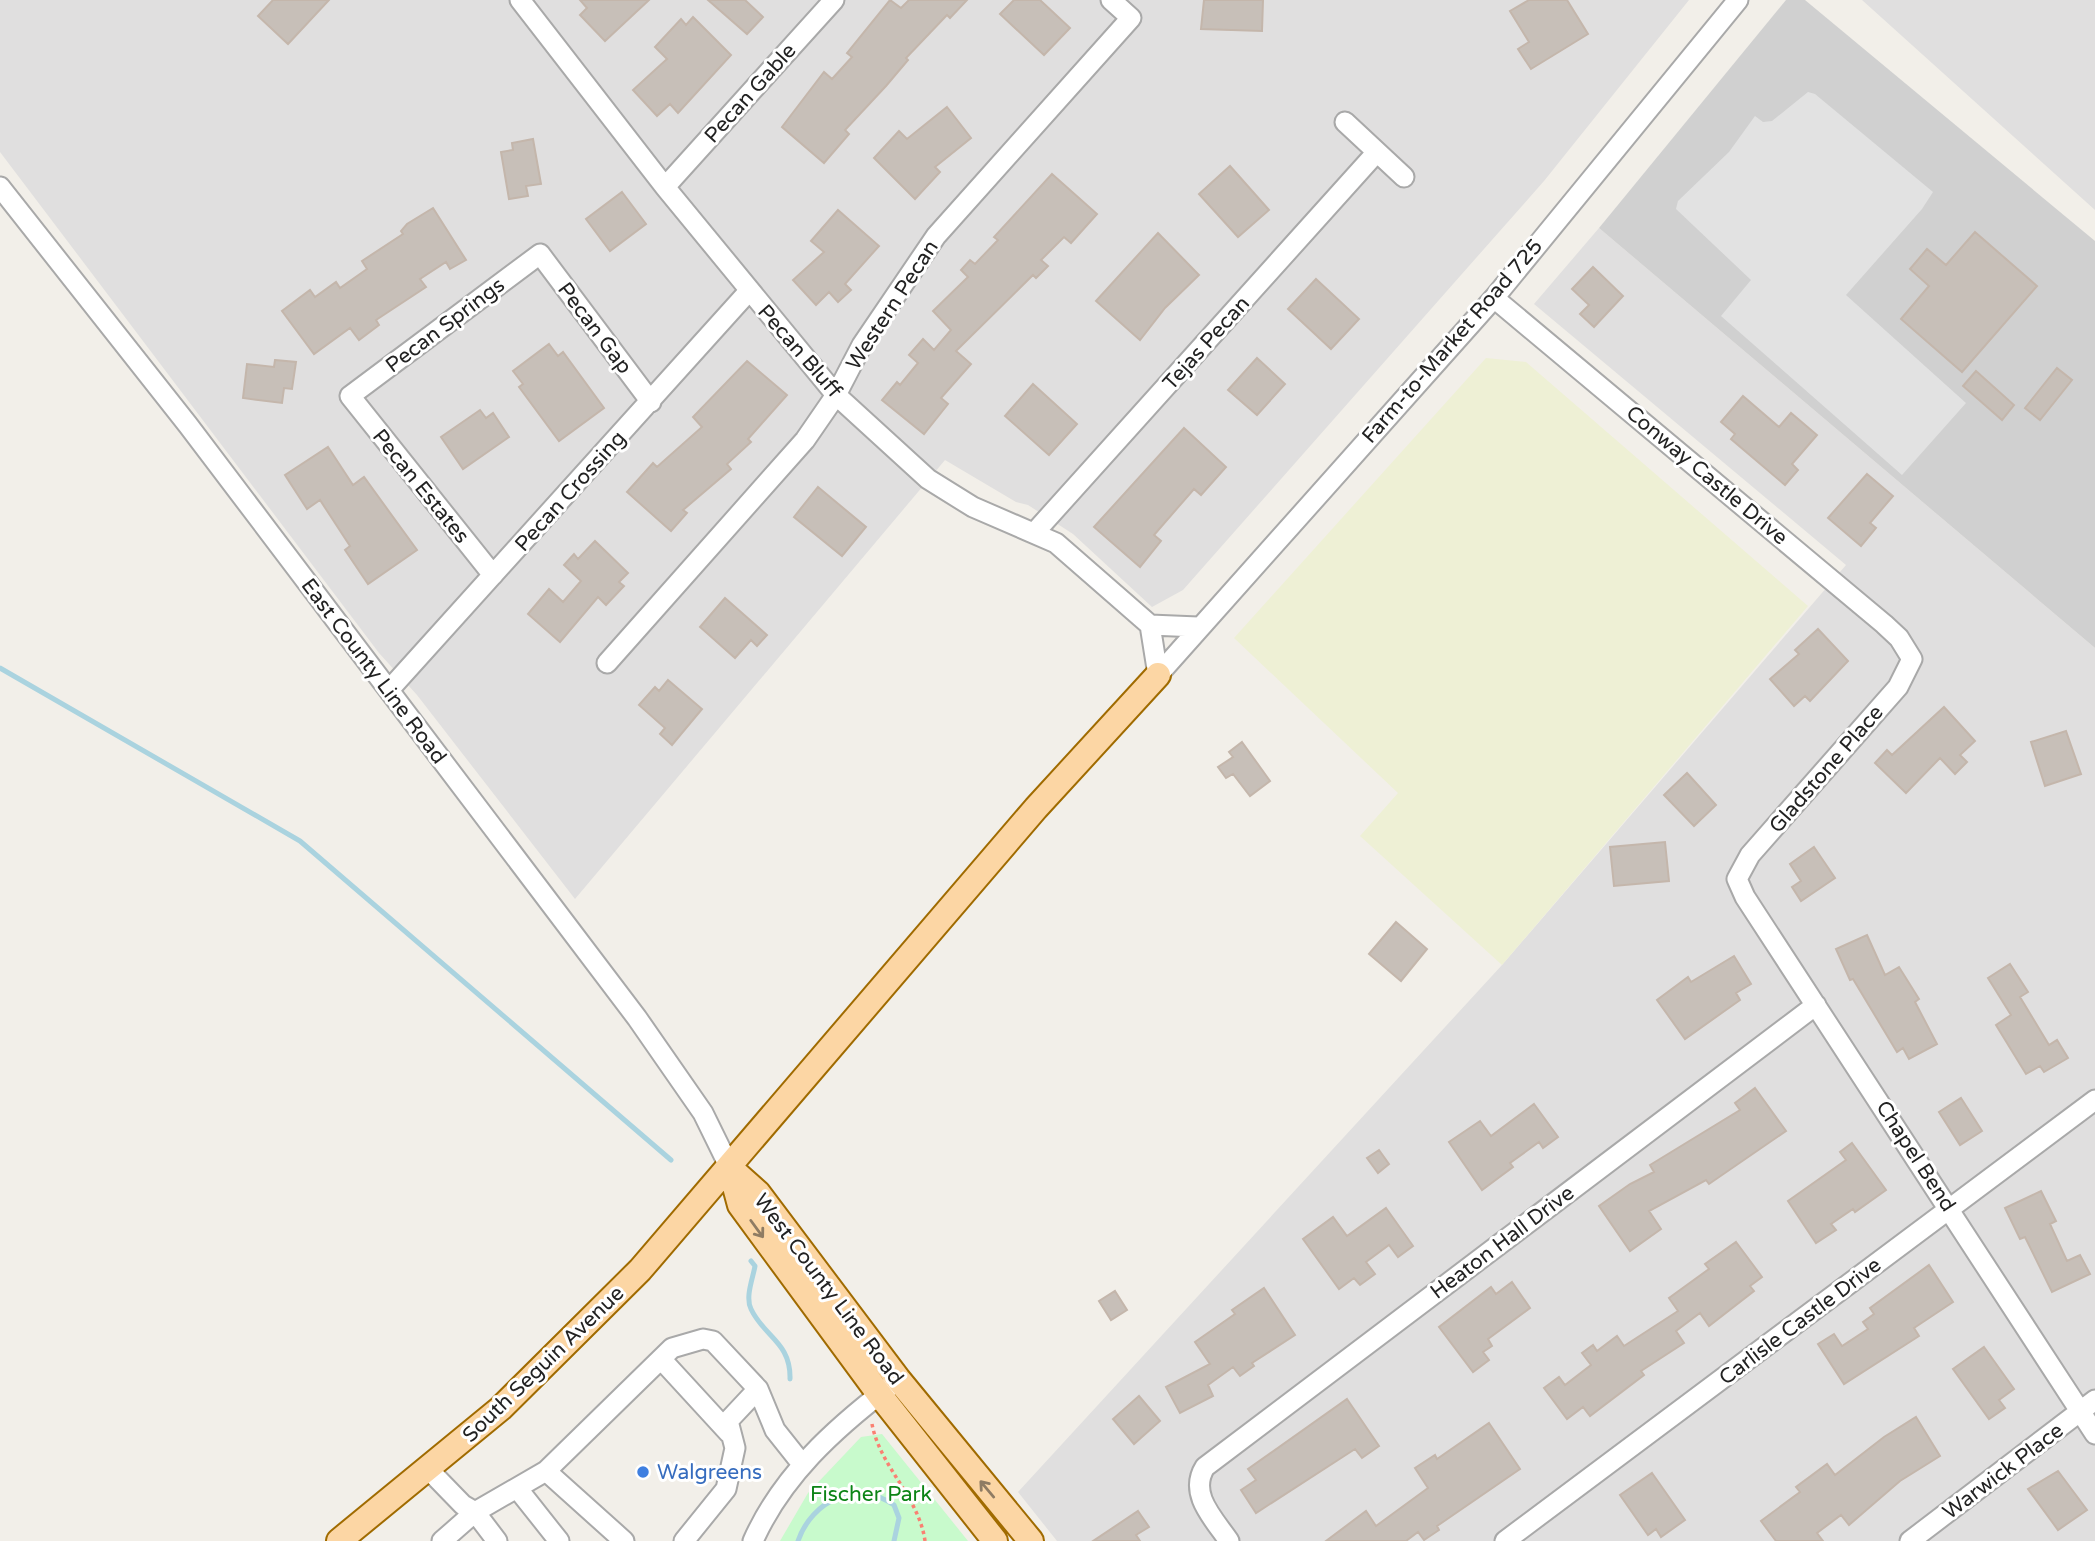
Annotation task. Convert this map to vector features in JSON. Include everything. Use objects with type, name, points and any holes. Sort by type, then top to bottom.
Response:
[{"type":"main road","name":"South Seguin Avenue","points":[[339,1541],[429,1470],[501,1408],[606,1306],[730,1168],[1036,808],[1158,675]]},
{"type":"main road","name":"West County Line Road","points":[[730,1168],[740,1205],[888,1387],[1031,1541]]},
{"type":"main road","name":"West County Line Road","points":[[888,1387],[995,1541]]},
{"type":"street","name":"Pecan Bluff","points":[[520,0],[748,290],[836,395],[928,479],[973,507],[1056,543],[1150,625]]},
{"type":"street","name":"Pecan Gable","points":[[666,187],[834,0]]},
{"type":"street","name":"Western Pecan","points":[[607,663],[774,478],[836,395],[862,345],[936,236],[1131,18],[1111,0]]},
{"type":"street","name":"Farm-to-Market Road 725","points":[[1158,675],[1494,298],[1738,0]]},
{"type":"street","points":[[1345,122],[1404,177]]},
{"type":"street","name":"Tejas Pecan","points":[[1035,532],[1376,153]]},
{"type":"street","name":"East County Line Road","points":[[0,187],[188,425],[637,1018],[703,1113],[730,1168]]},
{"type":"street","name":"Pecan Springs","points":[[350,396],[540,254]]},
{"type":"street","name":"Pecan Gap","points":[[540,254],[651,402]]},
{"type":"street","name":"Pecan Crossing","points":[[389,690],[651,402],[748,290]]},
{"type":"street","name":"Conway Castle Drive","points":[[1494,298],[1884,624],[1899,638],[1912,659]]},
{"type":"street","name":"Pecan Estates","points":[[350,396],[493,575]]},
{"type":"street","points":[[1158,675],[1150,625],[1198,627]]},
{"type":"street","name":"Gladstone Place","points":[[1737,879],[1750,855],[1898,687],[1912,659]]},
{"type":"street","name":"Chapel Bend","points":[[1737,879],[1745,897],[1951,1209],[2088,1406],[2095,1434]]},
{"type":"street","name":"Heaton Hall Drive","points":[[1229,1541],[1206,1507],[1198,1486],[1205,1467],[1816,1005]]},
{"type":"street","name":"Carlisle Castle Drive","points":[[1505,1541],[2095,1100]]},
{"type":"street","points":[[442,1541],[475,1512],[546,1471],[661,1359],[683,1343],[703,1339],[713,1341],[758,1389],[775,1430],[802,1464]]},
{"type":"street","points":[[661,1359],[729,1433]]},
{"type":"street","points":[[753,1541],[761,1522],[802,1464],[888,1387]]},
{"type":"street","points":[[684,1541],[726,1489],[735,1448],[728,1421],[758,1389]]},
{"type":"street","name":"Warwick Place","points":[[1910,1541],[2088,1406]]},
{"type":"street","points":[[429,1470],[463,1504],[475,1512],[497,1541]]},
{"type":"street","points":[[546,1471],[624,1541]]},
{"type":"street","points":[[517,1488],[559,1541]]},
{"type":"path","points":[[872,1424],[880,1453],[903,1484],[925,1541]]},
{"type":"shaded area","points":[[0,0],[1689,0],[1544,181],[1183,590],[1152,607],[1073,534],[1028,505],[1016,502],[945,460],[575,899],[417,695],[379,653],[0,152]]},
{"type":"shaded area","points":[[1786,0],[1805,0],[2095,241],[2095,648],[1599,228]]},
{"type":"shaded area","points":[[1862,0],[2095,0],[2095,210]]},
{"type":"shaded area","points":[[1808,92],[1815,94],[1933,192],[1922,209],[1846,295],[1966,403],[1902,475],[1721,316],[1751,280],[1676,209],[1678,201],[1729,152],[1755,116],[1763,122],[1772,121]]},
{"type":"shaded area","points":[[1599,228],[2095,648],[2095,1541],[1057,1541],[1018,1492],[1502,965],[1846,565],[1534,304]]},
{"type":"green space","points":[[1486,358],[1526,362],[1808,606],[1502,965],[1360,836],[1398,793],[1234,638]]},
{"type":"green space","name":"Fischer Park","points":[[882,1434],[968,1541],[780,1541],[808,1493],[861,1437]]},
{"type":"building","points":[[273,0],[329,0],[288,44],[258,16]]},
{"type":"building","points":[[580,0],[649,0],[605,41],[580,15],[587,8]]},
{"type":"building","points":[[708,0],[745,0],[763,17],[747,34]]},
{"type":"building","points":[[890,0],[901,8],[909,0],[967,0],[950,18],[947,15],[906,58],[908,60],[886,86],[845,130],[849,134],[824,163],[782,127],[824,72],[832,79],[852,57],[847,53]]},
{"type":"building","points":[[1014,0],[1040,0],[1070,28],[1044,55],[1000,14]]},
{"type":"building","points":[[1204,0],[1263,0],[1262,31],[1201,29]]},
{"type":"building","points":[[1529,0],[1567,0],[1588,34],[1531,69],[1518,49],[1529,42],[1510,11]]},
{"type":"building","points":[[693,17],[731,55],[678,113],[670,104],[657,116],[633,90],[667,59],[655,47],[681,19],[686,25]]},
{"type":"building","points":[[947,107],[971,138],[935,167],[940,172],[915,199],[874,158],[899,131],[907,139]]},
{"type":"building","points":[[533,139],[541,184],[526,186],[528,196],[509,199],[501,152],[513,150],[512,143]]},
{"type":"building","points":[[1230,166],[1269,210],[1238,237],[1199,194]]},
{"type":"building","points":[[1052,174],[1097,214],[1071,243],[1064,237],[1041,260],[1048,266],[1036,278],[1033,275],[956,351],[971,364],[941,398],[948,404],[924,434],[882,400],[897,382],[900,385],[918,363],[909,355],[923,339],[934,350],[951,330],[933,311],[968,277],[961,270],[970,260],[975,264],[998,240],[994,237]]},
{"type":"building","points":[[622,192],[646,224],[610,251],[586,219]]},
{"type":"building","points":[[433,208],[466,260],[450,269],[446,262],[420,279],[426,287],[376,320],[379,325],[359,340],[350,328],[314,354],[282,311],[310,290],[315,297],[336,282],[340,288],[367,269],[362,261],[403,234],[401,231],[407,224]]},
{"type":"building","points":[[838,210],[879,246],[845,284],[851,290],[838,302],[829,292],[816,305],[793,280],[824,252],[811,241]]},
{"type":"building","points":[[1975,232],[2037,286],[1962,372],[1901,319],[1929,286],[1910,269],[1927,249],[1946,265]]},
{"type":"building","points":[[1158,233],[1199,275],[1165,308],[1140,340],[1096,301]]},
{"type":"building","points":[[1593,267],[1623,296],[1594,327],[1580,314],[1589,305],[1572,289]]},
{"type":"building","points":[[1316,279],[1359,319],[1331,349],[1288,309]]},
{"type":"building","points":[[549,344],[558,356],[563,352],[604,408],[559,441],[519,387],[523,384],[513,371]]},
{"type":"building","points":[[1257,358],[1285,384],[1257,415],[1228,390]]},
{"type":"building","points":[[275,360],[296,362],[292,389],[284,388],[282,403],[243,398],[247,364],[274,367]]},
{"type":"building","points":[[747,361],[787,395],[748,439],[751,442],[727,464],[731,469],[683,510],[687,513],[671,531],[627,492],[653,463],[657,467],[702,427],[693,417]]},
{"type":"building","points":[[2057,368],[2072,380],[2040,420],[2025,408]]},
{"type":"building","points":[[1976,371],[2014,405],[2002,420],[1963,386]]},
{"type":"building","points":[[1033,384],[1077,424],[1049,455],[1005,416]]},
{"type":"building","points":[[1743,396],[1779,427],[1791,413],[1817,435],[1792,464],[1798,470],[1785,485],[1731,439],[1735,434],[1721,422]]},
{"type":"building","points":[[480,410],[486,418],[493,413],[509,437],[463,469],[441,437]]},
{"type":"building","points":[[1184,428],[1226,467],[1201,495],[1194,489],[1154,535],[1161,541],[1140,567],[1094,527]]},
{"type":"building","points":[[328,447],[353,485],[364,477],[417,550],[368,584],[345,550],[350,546],[320,500],[307,509],[285,475]]},
{"type":"building","points":[[1867,474],[1893,496],[1870,523],[1876,528],[1861,546],[1828,518]]},
{"type":"building","points":[[818,487],[866,527],[842,556],[794,517]]},
{"type":"building","points":[[595,541],[628,573],[619,582],[624,586],[606,605],[598,597],[560,642],[528,614],[549,589],[563,602],[581,581],[564,565],[574,554],[578,559]]},
{"type":"building","points":[[725,598],[767,635],[757,646],[751,640],[735,658],[700,627]]},
{"type":"building","points":[[1818,629],[1848,661],[1810,701],[1805,696],[1794,706],[1770,679],[1799,654],[1795,650]]},
{"type":"building","points":[[668,680],[702,709],[672,745],[660,734],[665,728],[639,705],[655,687],[659,691]]},
{"type":"building","points":[[1944,707],[1975,741],[1960,755],[1967,762],[1955,774],[1940,758],[1906,793],[1875,763],[1887,750],[1892,755]]},
{"type":"building","points":[[2066,731],[2081,774],[2045,786],[2031,742]]},
{"type":"building","points":[[1242,742],[1270,781],[1250,796],[1233,774],[1226,778],[1218,767],[1233,757],[1229,752]]},
{"type":"building","points":[[1687,773],[1716,805],[1694,826],[1664,795]]},
{"type":"building","points":[[1665,842],[1669,881],[1614,886],[1610,847]]},
{"type":"building","points":[[1814,847],[1835,878],[1801,901],[1792,887],[1801,881],[1790,864]]},
{"type":"building","points":[[1396,922],[1427,949],[1401,981],[1369,954]]},
{"type":"building","points":[[1867,935],[1885,975],[1899,967],[1919,999],[1915,1002],[1937,1044],[1909,1059],[1903,1048],[1897,1052],[1853,979],[1850,980],[1836,949]]},
{"type":"building","points":[[1734,956],[1751,984],[1736,993],[1740,1000],[1685,1039],[1657,1000],[1688,977],[1691,982]]},
{"type":"building","points":[[2010,964],[2028,992],[2020,997],[2049,1045],[2057,1040],[2068,1058],[2044,1072],[2040,1066],[2026,1074],[1996,1025],[2011,1015],[1988,978]]},
{"type":"building","points":[[1755,1088],[1786,1131],[1709,1184],[1706,1180],[1649,1211],[1661,1229],[1630,1251],[1599,1206],[1630,1184],[1654,1172],[1650,1165],[1740,1110],[1735,1103]]},
{"type":"building","points":[[1961,1098],[1982,1131],[1960,1145],[1939,1112]]},
{"type":"building","points":[[1534,1104],[1558,1137],[1543,1148],[1539,1142],[1510,1163],[1513,1167],[1482,1190],[1449,1142],[1480,1121],[1491,1136]]},
{"type":"building","points":[[1852,1143],[1886,1190],[1855,1212],[1853,1209],[1831,1224],[1836,1230],[1816,1243],[1788,1201],[1846,1160],[1840,1152]]},
{"type":"building","points":[[1379,1150],[1389,1164],[1378,1173],[1367,1158]]},
{"type":"building","points":[[2041,1191],[2056,1221],[2050,1224],[2067,1261],[2080,1255],[2090,1274],[2052,1292],[2025,1237],[2020,1239],[2005,1208]]},
{"type":"building","points":[[1386,1208],[1413,1246],[1398,1257],[1389,1245],[1366,1262],[1375,1274],[1360,1285],[1354,1278],[1339,1289],[1303,1239],[1333,1217],[1347,1236]]},
{"type":"building","points":[[1736,1242],[1762,1277],[1750,1286],[1754,1291],[1709,1326],[1700,1313],[1676,1331],[1684,1343],[1641,1371],[1644,1375],[1590,1416],[1583,1407],[1567,1419],[1544,1388],[1559,1377],[1565,1385],[1591,1365],[1582,1353],[1593,1345],[1597,1351],[1617,1336],[1624,1346],[1678,1311],[1669,1298],[1709,1269],[1705,1264]]},
{"type":"building","points":[[1929,1265],[1953,1302],[1914,1328],[1919,1336],[1844,1384],[1818,1344],[1834,1334],[1842,1346],[1868,1329],[1863,1322],[1874,1314],[1870,1308]]},
{"type":"building","points":[[1512,1282],[1530,1308],[1488,1339],[1492,1346],[1483,1352],[1489,1360],[1473,1372],[1439,1327],[1491,1287],[1496,1294]]},
{"type":"building","points":[[1264,1288],[1295,1335],[1252,1363],[1254,1366],[1240,1376],[1233,1367],[1208,1385],[1213,1396],[1180,1413],[1166,1387],[1210,1364],[1195,1342],[1235,1314],[1232,1310]]},
{"type":"building","points":[[1115,1291],[1127,1310],[1111,1320],[1099,1301]]},
{"type":"building","points":[[1984,1347],[2014,1389],[1999,1400],[2005,1408],[1989,1419],[1953,1369]]},
{"type":"building","points":[[1139,1396],[1160,1421],[1134,1444],[1113,1419]]},
{"type":"building","points":[[1347,1399],[1379,1446],[1362,1458],[1355,1449],[1256,1513],[1241,1490],[1256,1480],[1248,1469]]},
{"type":"building","points":[[1916,1417],[1940,1456],[1900,1481],[1849,1525],[1841,1515],[1817,1533],[1823,1541],[1776,1541],[1761,1521],[1800,1492],[1796,1487],[1827,1464],[1835,1475],[1884,1437]]},
{"type":"building","points":[[1489,1423],[1520,1469],[1437,1526],[1439,1530],[1424,1540],[1418,1532],[1406,1541],[1326,1541],[1366,1511],[1376,1526],[1428,1488],[1415,1468],[1435,1455],[1437,1459]]},
{"type":"building","points":[[2058,1471],[2087,1510],[2058,1530],[2028,1489]]},
{"type":"building","points":[[1652,1473],[1685,1520],[1661,1537],[1656,1529],[1648,1535],[1620,1495]]},
{"type":"building","points":[[1138,1511],[1149,1527],[1136,1535],[1140,1541],[1093,1541]]},
{"type":"waterway","points":[[0,668],[300,841],[671,1160]]},
{"type":"waterway","points":[[751,1261],[755,1266],[749,1304],[756,1319],[782,1348],[790,1379]]},
{"type":"waterway","points":[[798,1541],[814,1514],[825,1505],[851,1494],[880,1497],[894,1505],[899,1518],[894,1541]]},
{"type":"place","name":"Walgreens","points":[[643,1472]]}]
